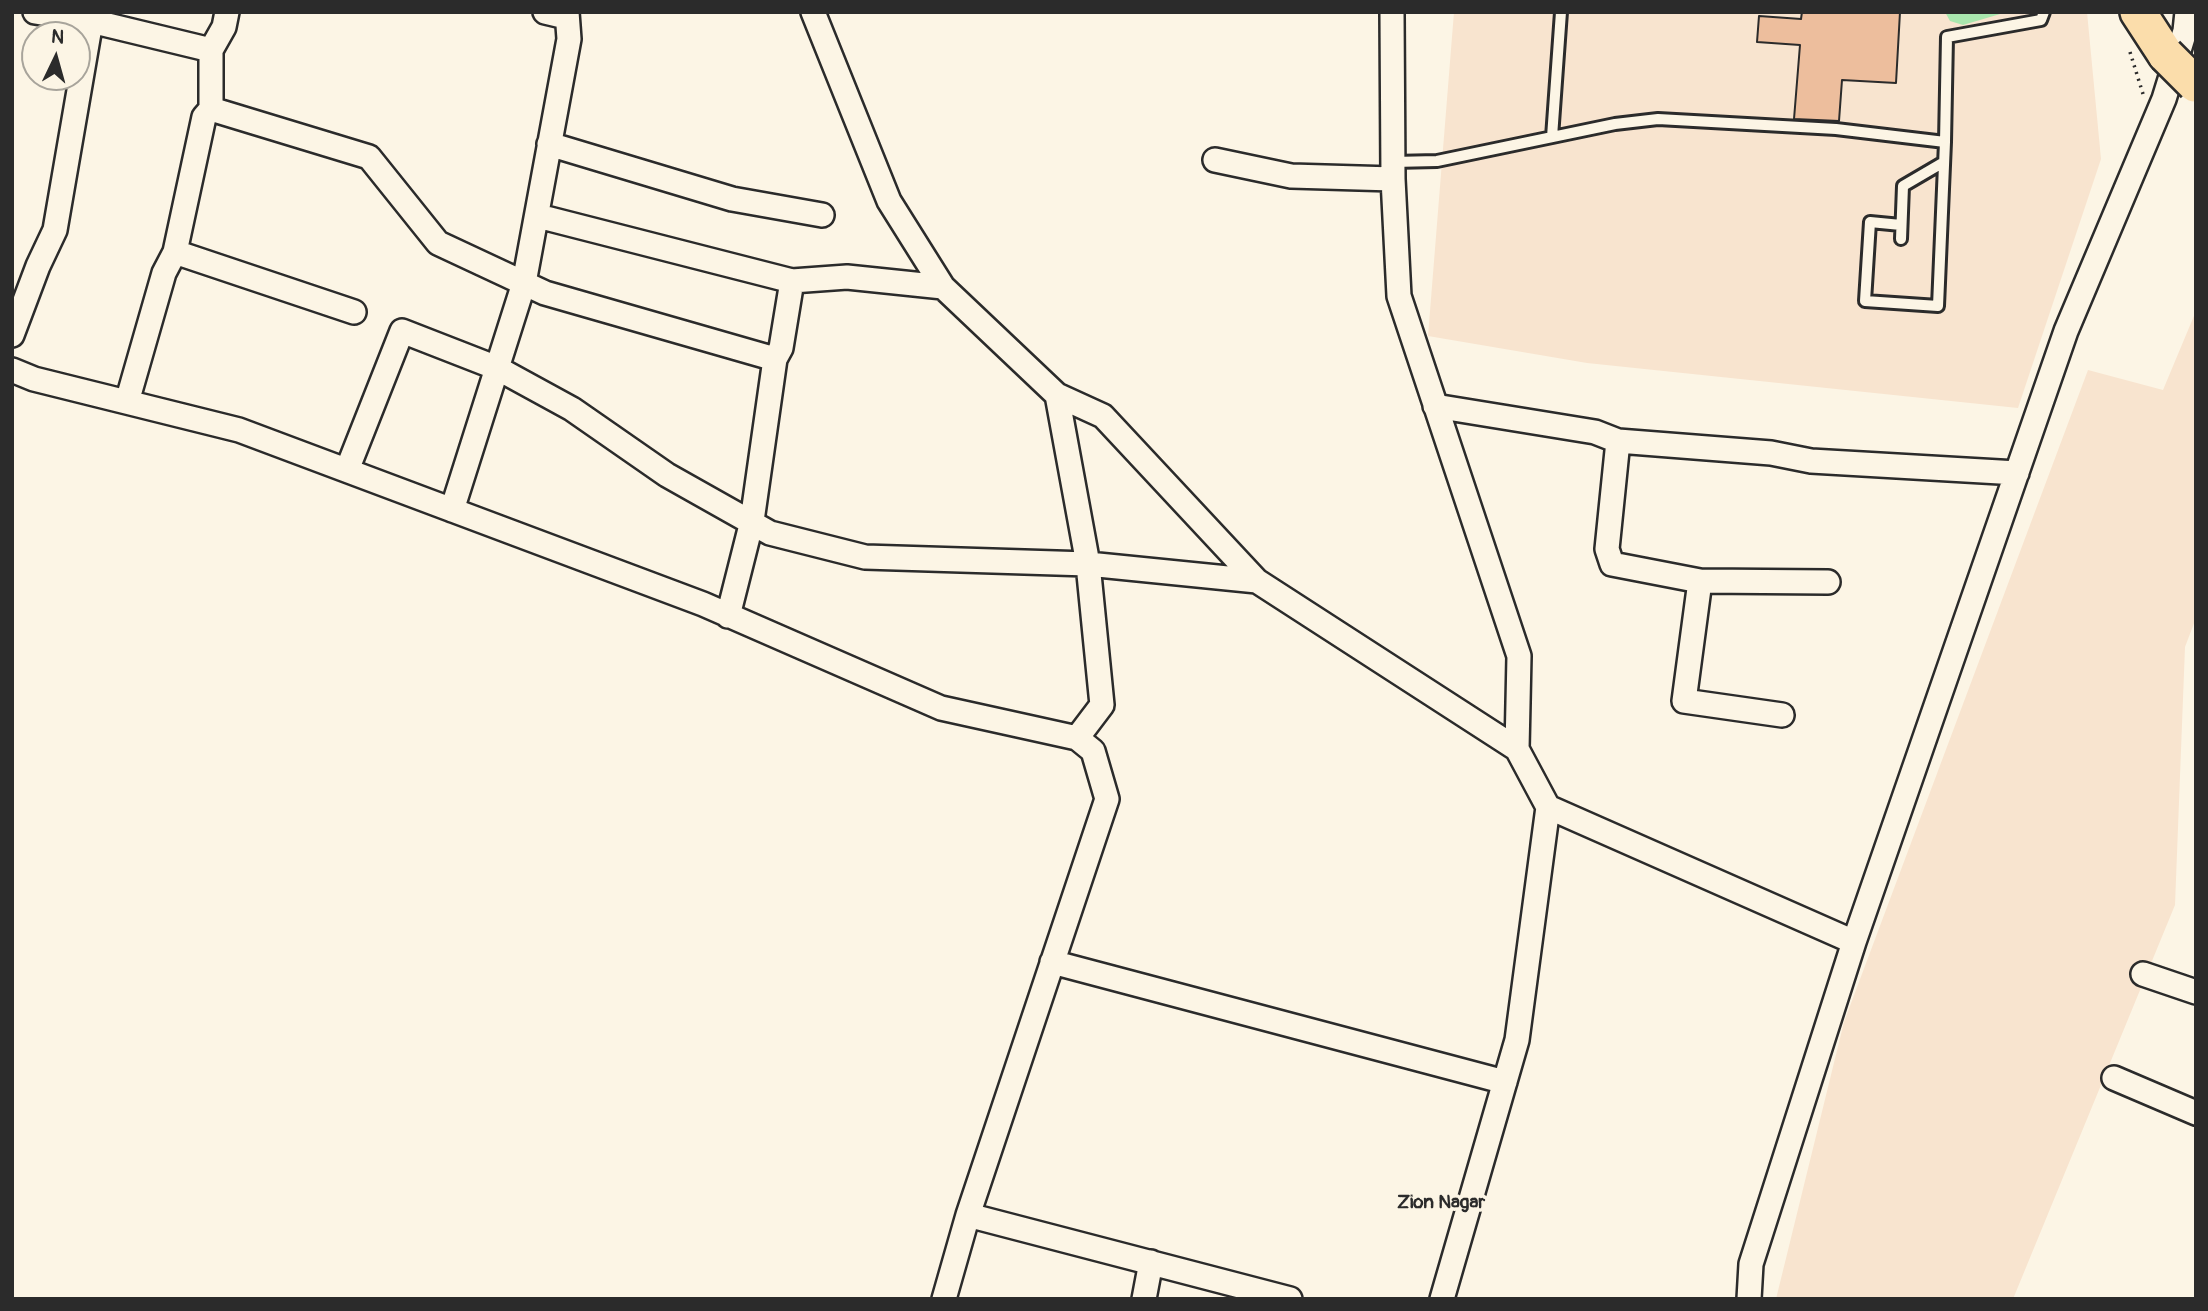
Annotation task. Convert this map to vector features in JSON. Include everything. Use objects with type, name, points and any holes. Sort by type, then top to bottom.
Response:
[{"type":"main road","points":[[2138,12],[2166,55],[2196,85]]},
{"type":"street","points":[[35,12],[91,21],[211,50]]},
{"type":"street","points":[[127,402],[164,274],[175,252],[204,117],[211,109],[211,50],[223,27],[227,12]]},
{"type":"street","points":[[813,12],[890,201],[943,287],[1057,395],[1103,416],[1257,581],[1517,749],[1548,807],[1517,1040],[1442,1299]]},
{"type":"street","points":[[1392,12],[1393,170],[1399,296],[1519,656],[1517,749]]},
{"type":"street","points":[[1749,1299],[1751,1264],[1854,942],[2066,331],[2164,99],[2185,31],[2187,12]]},
{"type":"street","points":[[452,510],[524,282],[569,39],[559,14]]},
{"type":"street","points":[[12,335],[55,230],[79,91]]},
{"type":"street","points":[[211,109],[369,157],[438,243],[545,293],[775,359]]},
{"type":"street","points":[[550,144],[732,199],[822,215]]},
{"type":"street","points":[[1215,160],[1291,176],[1393,170]]},
{"type":"street","points":[[538,216],[792,281],[847,277],[943,287]]},
{"type":"street","points":[[175,252],[354,312]]},
{"type":"street","points":[[728,616],[752,522],[775,359],[781,348],[792,281]]},
{"type":"street","points":[[347,470],[402,331],[497,368],[572,409],[667,475],[770,533],[865,557],[1088,565],[1257,581]]},
{"type":"street","points":[[12,370],[34,379],[239,430],[728,616],[941,708],[1077,738],[1093,751],[1107,799],[968,1215],[944,1299]]},
{"type":"street","points":[[1057,395],[1088,565],[1102,705],[1077,738]]},
{"type":"street","points":[[1435,406],[1595,432],[1618,441],[1771,453],[1811,461],[2017,472]]},
{"type":"street","points":[[1618,441],[1607,549],[1612,564],[1700,581],[1828,582]]},
{"type":"street","points":[[1700,581],[1684,701],[1782,715]]},
{"type":"street","points":[[1548,807],[1854,942]]},
{"type":"street","points":[[1052,962],[1505,1083]]},
{"type":"street","points":[[2143,974],[2196,992]]},
{"type":"street","points":[[2114,1078],[2196,1113]]},
{"type":"street","points":[[968,1215],[1290,1299]]},
{"type":"street","points":[[1144,1299],[1152,1262]]},
{"type":"lane","points":[[1552,136],[1562,12]]},
{"type":"lane","points":[[1901,225],[1870,222],[1865,300],[1938,306],[1947,37],[2041,20],[2044,12]]},
{"type":"lane","points":[[1393,170],[1552,136],[1658,119],[1836,129],[1945,142]]},
{"type":"lane","points":[[1901,239],[1903,186],[1944,162]]},
{"type":"path","points":[[2130,52],[2152,127]]},
{"type":"shaded area","points":[[1454,12],[2087,12],[2101,159],[2018,408],[1587,363],[1428,336]]},
{"type":"shaded area","points":[[2196,311],[2196,618],[2185,647],[2175,905],[2013,1299],[1776,1299],[1844,1022],[2088,370],[2163,390]]},
{"type":"green space","points":[[1945,12],[2007,12],[1963,25],[1950,21]]},
{"type":"building","points":[[1802,12],[1900,12],[1896,83],[1842,80],[1839,121],[1794,119],[1800,45],[1757,42],[1759,16],[1801,19]]},
{"type":"district","name":"Zion Nagar","points":[[1441,1203]]}]
